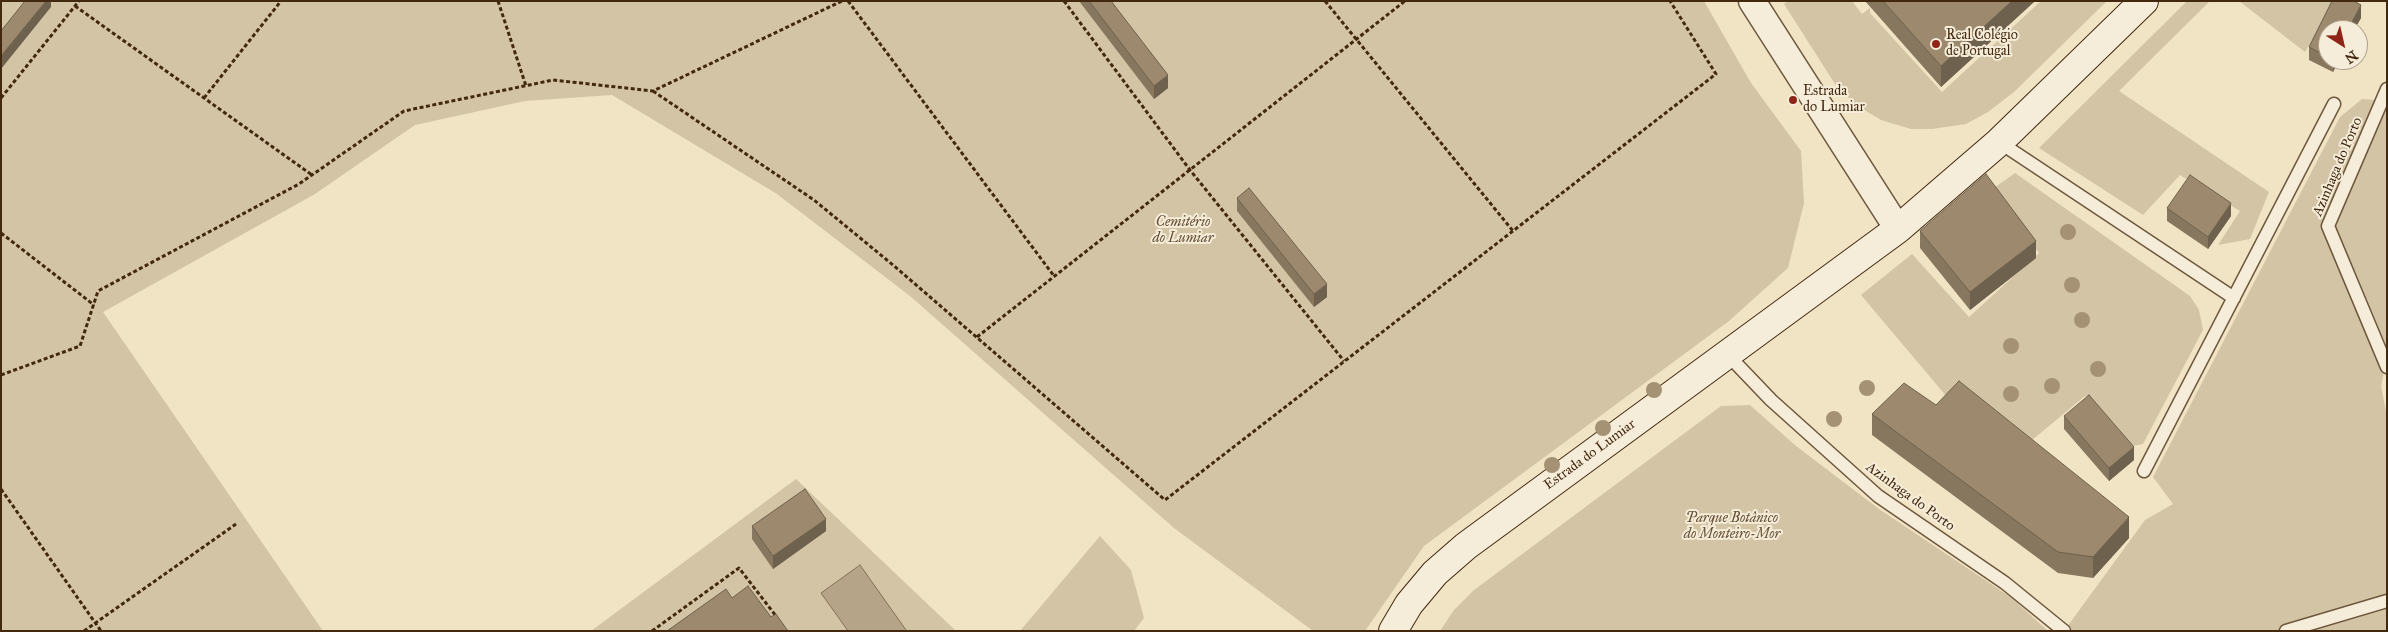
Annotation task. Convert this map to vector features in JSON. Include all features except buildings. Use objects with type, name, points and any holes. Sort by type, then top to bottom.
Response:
[{"type":"street","points":[[1752,1],[1898,229]]},
{"type":"street","name":"Estrada do Lumiar","points":[[1393,631],[1410,604],[1429,581],[1466,546],[1898,229],[1999,142],[2144,1]]},
{"type":"lane","name":"Azinhaga do Porto","points":[[2387,89],[2328,226],[2387,367]]},
{"type":"lane","points":[[2144,471],[2334,104]]},
{"type":"lane","points":[[1999,142],[2234,298]]},
{"type":"lane","name":"Azinhaga do Porto","points":[[1727,354],[1771,400],[1878,496],[2005,583],[2064,631]]},
{"type":"lane","points":[[2286,631],[2387,600]]},
{"type":"path","points":[[1,98],[79,1]]},
{"type":"path","points":[[204,98],[281,1]]},
{"type":"path","points":[[498,1],[526,86]]},
{"type":"path","points":[[653,91],[842,1]]},
{"type":"path","points":[[848,1],[1054,276]]},
{"type":"path","points":[[1064,1],[1190,170],[1344,361]]},
{"type":"path","points":[[1325,1],[1513,231]]},
{"type":"path","points":[[977,337],[1405,1]]},
{"type":"path","points":[[1,375],[80,346],[98,291],[299,184],[404,111],[553,80],[653,91],[814,200],[894,265],[1165,500],[1716,74],[1670,1]]},
{"type":"path","points":[[75,6],[312,175]]},
{"type":"path","points":[[1,233],[94,305]]},
{"type":"path","points":[[1,489],[101,631]]},
{"type":"path","points":[[84,631],[236,524]]},
{"type":"path","points":[[652,631],[740,568],[781,623]]},
{"type":"green space","name":"Cemitério do Lumiar","points":[[1,1],[1704,1],[1751,83],[1801,151],[1804,203],[1788,268],[1729,321],[1424,546],[1365,631],[1313,631],[1174,528],[910,296],[777,194],[612,95],[525,101],[415,125],[315,194],[103,312],[323,631],[1,631]]},
{"type":"green space","name":"Real Colégio de Portugal","points":[[1788,1],[1852,1],[1862,14],[1870,8],[1870,13],[1942,92],[2041,1],[2107,1],[2014,92],[1988,112],[1966,124],[1932,129],[1911,129],[1881,120],[1856,105],[1835,84],[1784,4]]},
{"type":"green space","points":[[2187,1],[2210,1],[2119,91],[2269,192],[2250,239],[2218,245],[2240,211],[2180,175],[2143,215],[2039,148]]},
{"type":"green space","points":[[2239,1],[2336,1],[2324,20],[2318,20],[2318,31],[2305,52]]},
{"type":"green space","points":[[2362,99],[2387,101],[2387,357],[2381,386],[2387,417],[2387,631],[2064,631],[2145,520],[2173,504],[2153,477],[2340,117]]},
{"type":"green space","points":[[2015,173],[2190,296],[2199,310],[2203,330],[2143,444],[2132,446],[2085,396],[2025,446],[1947,397],[1861,295],[1912,254],[1969,317],[2039,253],[1994,188]]},
{"type":"green space","name":"Parque Botânico do Monteiro-Mor","points":[[1750,405],[1796,446],[1879,509],[2012,598],[2048,631],[1440,631],[1454,610],[1474,590],[1721,406]]},
{"type":"green space","points":[[796,479],[956,631],[591,631]]},
{"type":"green space","points":[[1100,536],[1131,570],[1144,618],[1134,631],[1020,631]]},
{"type":"shaded area","points":[[860,565],[905,631],[848,631],[821,593]]},
{"type":"place","name":"Real Colégio de Portugal","points":[[1936,44]]},
{"type":"place","name":"Estrada do Lumiar","points":[[1793,100]]}]
